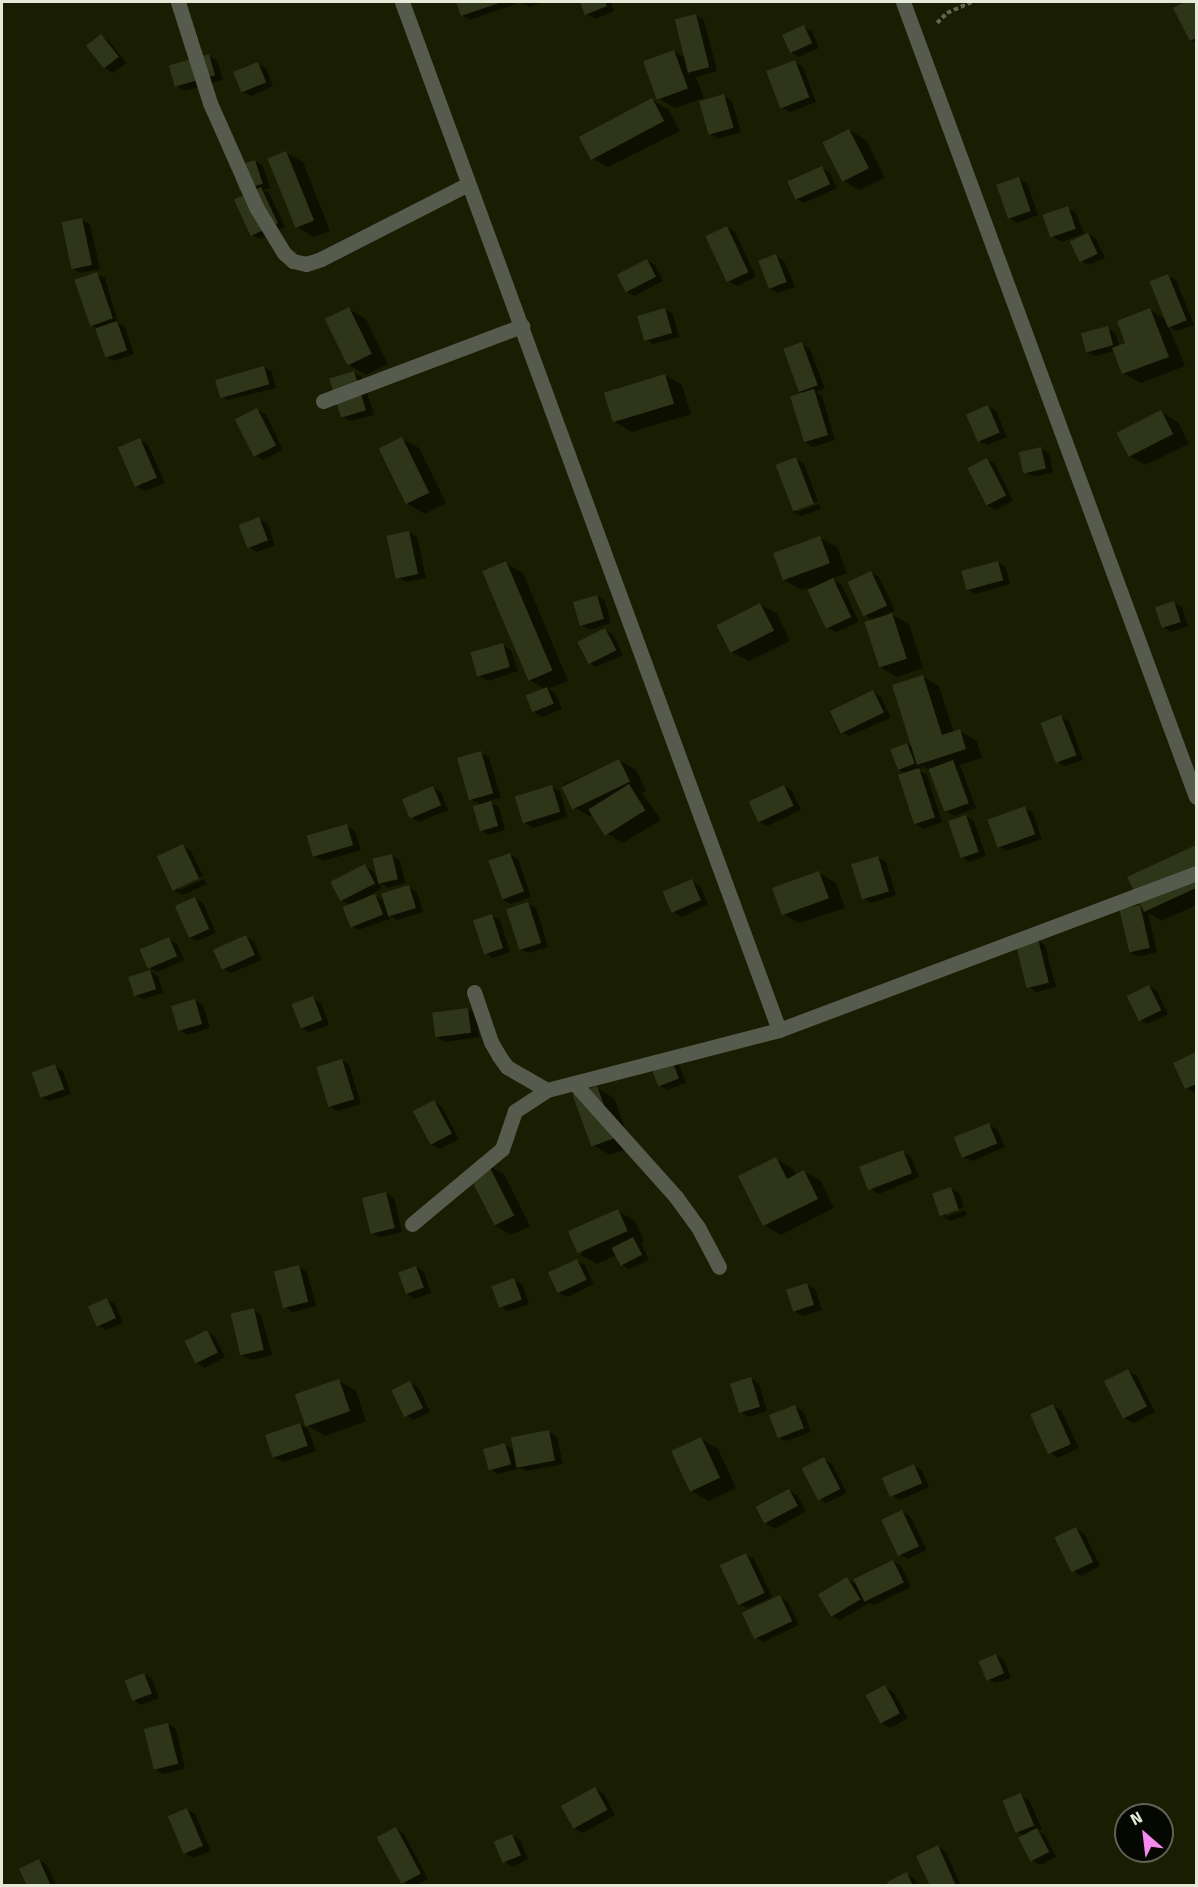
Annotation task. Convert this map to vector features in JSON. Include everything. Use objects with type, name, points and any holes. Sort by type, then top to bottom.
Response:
[{"type":"street","points":[[178,2],[210,103],[256,207],[284,253],[293,261],[306,264],[321,259],[468,184]]},
{"type":"street","points":[[402,2],[779,1030]]},
{"type":"street","points":[[903,2],[1197,797]]},
{"type":"street","points":[[322,400],[522,326]]},
{"type":"street","points":[[412,1224],[502,1149],[515,1111],[547,1090],[779,1030],[1197,873]]},
{"type":"street","points":[[474,992],[498,1056],[507,1067],[547,1090]]},
{"type":"street","points":[[575,1084],[676,1197],[698,1227],[719,1267]]},
{"type":"path","points":[[918,42],[947,13],[972,2]]},
{"type":"building","points":[[456,2],[502,2],[461,16]]},
{"type":"building","points":[[580,2],[605,2],[607,6],[585,15]]},
{"type":"building","points":[[1185,2],[1196,2],[1196,38],[1190,41],[1173,8]]},
{"type":"building","points":[[696,14],[709,67],[688,73],[675,19]]},
{"type":"building","points":[[804,25],[812,43],[790,53],[782,35]]},
{"type":"building","points":[[101,34],[119,57],[104,69],[86,46]]},
{"type":"building","points":[[674,50],[688,89],[657,100],[643,61]]},
{"type":"building","points":[[209,54],[215,75],[175,87],[169,66]]},
{"type":"building","points":[[795,60],[809,97],[780,108],[766,71]]},
{"type":"building","points":[[258,62],[266,82],[241,93],[233,72]]},
{"type":"building","points":[[724,94],[734,128],[709,135],[699,101]]},
{"type":"building","points":[[652,98],[664,121],[591,160],[579,137]]},
{"type":"building","points":[[849,129],[869,168],[842,182],[822,143]]},
{"type":"building","points":[[286,151],[314,221],[296,228],[267,158]]},
{"type":"building","points":[[255,160],[263,184],[240,191],[232,167]]},
{"type":"building","points":[[822,166],[830,184],[795,200],[787,181]]},
{"type":"building","points":[[1019,177],[1031,211],[1008,219],[996,185]]},
{"type":"building","points":[[261,187],[278,223],[251,236],[234,200]]},
{"type":"building","points":[[1068,206],[1076,229],[1050,237],[1042,215]]},
{"type":"building","points":[[82,218],[92,265],[71,269],[61,222]]},
{"type":"building","points":[[727,226],[749,272],[727,282],[705,236]]},
{"type":"building","points":[[1088,233],[1098,254],[1080,262],[1070,241]]},
{"type":"building","points":[[776,254],[787,282],[769,289],[758,261]]},
{"type":"building","points":[[647,259],[656,277],[626,292],[617,274]]},
{"type":"building","points":[[97,272],[113,318],[90,326],[74,280]]},
{"type":"building","points":[[1168,274],[1187,320],[1168,328],[1149,281]]},
{"type":"building","points":[[349,307],[372,354],[348,366],[325,319]]},
{"type":"building","points":[[665,308],[672,333],[644,341],[637,316]]},
{"type":"building","points":[[1150,308],[1169,357],[1122,374],[1112,348],[1125,343],[1117,321]]},
{"type":"building","points":[[117,321],[127,350],[105,358],[95,328]]},
{"type":"building","points":[[1108,326],[1113,345],[1086,353],[1081,333]]},
{"type":"building","points":[[802,342],[818,385],[799,392],[783,349]]},
{"type":"building","points":[[264,366],[269,384],[220,398],[215,380]]},
{"type":"building","points":[[354,371],[366,410],[341,418],[329,379]]},
{"type":"building","points":[[665,374],[674,404],[613,422],[604,393]]},
{"type":"building","points":[[814,389],[828,435],[804,442],[790,396]]},
{"type":"building","points":[[988,405],[1000,433],[978,442],[966,414]]},
{"type":"building","points":[[257,408],[276,445],[254,457],[235,419]]},
{"type":"building","points":[[1161,410],[1173,434],[1129,457],[1116,433]]},
{"type":"building","points":[[402,437],[429,493],[406,504],[379,448]]},
{"type":"building","points":[[140,438],[157,478],[135,487],[118,447]]},
{"type":"building","points":[[1041,447],[1046,468],[1024,474],[1019,452]]},
{"type":"building","points":[[796,457],[814,504],[793,512],[775,465]]},
{"type":"building","points":[[987,458],[1006,495],[986,505],[967,468]]},
{"type":"building","points":[[259,517],[268,540],[247,548],[238,525]]},
{"type":"building","points":[[409,531],[418,574],[396,579],[387,536]]},
{"type":"building","points":[[820,536],[830,563],[783,580],[773,553]]},
{"type":"building","points":[[506,561],[552,671],[529,681],[482,571]]},
{"type":"building","points":[[998,561],[1003,580],[966,590],[961,571]]},
{"type":"building","points":[[871,571],[887,605],[863,616],[847,582]]},
{"type":"building","points":[[833,578],[851,617],[826,629],[808,590]]},
{"type":"building","points":[[597,595],[604,619],[580,626],[573,602]]},
{"type":"building","points":[[1174,601],[1181,622],[1162,628],[1155,607]]},
{"type":"building","points":[[760,603],[774,631],[730,653],[716,625]]},
{"type":"building","points":[[892,613],[907,659],[879,668],[864,622]]},
{"type":"building","points":[[605,628],[616,650],[589,664],[577,642]]},
{"type":"building","points":[[503,643],[510,667],[477,676],[470,652]]},
{"type":"building","points":[[923,675],[942,735],[960,729],[966,749],[917,765],[892,685]]},
{"type":"building","points":[[547,687],[554,704],[532,712],[526,696]]},
{"type":"building","points":[[873,690],[884,712],[841,734],[830,711]]},
{"type":"building","points":[[1061,715],[1076,755],[1056,763],[1040,723]]},
{"type":"building","points":[[907,743],[915,764],[898,770],[890,749]]},
{"type":"building","points":[[481,751],[493,793],[469,800],[457,758]]},
{"type":"building","points":[[619,759],[630,781],[572,810],[561,787]]},
{"type":"building","points":[[953,760],[969,803],[944,812],[929,769]]},
{"type":"building","points":[[919,768],[935,817],[914,824],[898,775]]},
{"type":"building","points":[[629,784],[645,810],[605,836],[588,809]]},
{"type":"building","points":[[552,785],[560,812],[523,823],[515,796]]},
{"type":"building","points":[[784,785],[794,806],[758,822],[749,801]]},
{"type":"building","points":[[433,786],[441,805],[410,819],[402,799]]},
{"type":"building","points":[[491,801],[498,826],[480,831],[473,806]]},
{"type":"building","points":[[1025,806],[1035,834],[998,848],[987,820]]},
{"type":"building","points":[[966,815],[979,852],[961,858],[948,821]]},
{"type":"building","points":[[347,824],[353,845],[313,857],[307,836]]},
{"type":"building","points":[[183,844],[199,878],[173,891],[157,856]]},
{"type":"building","points":[[1196,845],[1196,888],[1144,912],[1127,877]]},
{"type":"building","points":[[510,853],[524,892],[502,899],[488,861]]},
{"type":"building","points":[[392,854],[398,879],[378,884],[373,858]]},
{"type":"building","points":[[878,856],[889,891],[862,900],[851,864]]},
{"type":"building","points":[[365,864],[375,884],[340,901],[330,882]]},
{"type":"building","points":[[819,871],[829,898],[782,915],[772,888]]},
{"type":"building","points":[[692,879],[701,900],[672,913],[663,892]]},
{"type":"building","points":[[409,885],[416,908],[388,916],[381,893]]},
{"type":"building","points":[[375,894],[383,914],[351,928],[343,907]]},
{"type":"building","points":[[195,897],[209,929],[189,938],[175,906]]},
{"type":"building","points":[[528,902],[541,943],[519,950],[506,909]]},
{"type":"building","points":[[1140,905],[1150,948],[1129,953],[1120,910]]},
{"type":"building","points":[[492,914],[503,948],[484,954],[473,920]]},
{"type":"building","points":[[246,935],[255,955],[222,970],[213,950]]},
{"type":"building","points":[[169,937],[177,956],[148,969],[140,950]]},
{"type":"building","points":[[1038,939],[1049,983],[1027,988],[1016,945]]},
{"type":"building","points":[[150,970],[156,989],[134,996],[128,977]]},
{"type":"building","points":[[1149,985],[1161,1010],[1139,1021],[1127,996]]},
{"type":"building","points":[[313,996],[322,1020],[301,1029],[292,1004]]},
{"type":"building","points":[[195,999],[202,1024],[178,1031],[171,1006]]},
{"type":"building","points":[[468,1008],[471,1033],[435,1037],[432,1012]]},
{"type":"building","points":[[1196,1052],[1196,1084],[1185,1089],[1173,1063]]},
{"type":"building","points":[[671,1058],[679,1079],[658,1086],[650,1066]]},
{"type":"building","points":[[342,1059],[354,1099],[328,1107],[316,1067]]},
{"type":"building","points":[[55,1064],[64,1089],[41,1098],[32,1073]]},
{"type":"building","points":[[597,1086],[616,1138],[591,1147],[573,1095]]},
{"type":"building","points":[[434,1100],[452,1134],[431,1145],[413,1111]]},
{"type":"building","points":[[989,1123],[997,1143],[962,1158],[954,1137]]},
{"type":"building","points":[[903,1150],[912,1173],[868,1190],[859,1167]]},
{"type":"building","points":[[776,1157],[787,1179],[804,1170],[818,1199],[763,1226],[738,1176]]},
{"type":"building","points":[[487,1162],[514,1215],[495,1225],[467,1172]]},
{"type":"building","points":[[951,1187],[959,1210],[940,1216],[932,1194]]},
{"type":"building","points":[[386,1192],[395,1228],[371,1234],[362,1198]]},
{"type":"building","points":[[618,1209],[628,1231],[578,1253],[568,1231]]},
{"type":"building","points":[[633,1237],[642,1255],[621,1266],[612,1248]]},
{"type":"building","points":[[577,1259],[587,1280],[558,1293],[548,1273]]},
{"type":"building","points":[[299,1265],[308,1302],[283,1308],[274,1271]]},
{"type":"building","points":[[416,1266],[424,1288],[406,1294],[398,1272]]},
{"type":"building","points":[[514,1278],[522,1300],[499,1308],[491,1286]]},
{"type":"building","points":[[807,1283],[814,1305],[793,1312],[786,1290]]},
{"type":"building","points":[[107,1298],[116,1318],[97,1327],[88,1307]]},
{"type":"building","points":[[254,1308],[264,1350],[240,1355],[231,1313]]},
{"type":"building","points":[[207,1330],[218,1352],[195,1363],[185,1341]]},
{"type":"building","points":[[1128,1369],[1147,1406],[1123,1419],[1104,1381]]},
{"type":"building","points":[[751,1377],[760,1407],[739,1413],[730,1383]]},
{"type":"building","points":[[339,1379],[350,1411],[306,1426],[295,1394]]},
{"type":"building","points":[[410,1381],[423,1408],[404,1417],[391,1390]]},
{"type":"building","points":[[1053,1404],[1071,1444],[1048,1454],[1030,1414]]},
{"type":"building","points":[[795,1405],[804,1428],[778,1438],[769,1415]]},
{"type":"building","points":[[300,1423],[308,1446],[273,1458],[265,1435]]},
{"type":"building","points":[[549,1430],[555,1460],[517,1468],[511,1437]]},
{"type":"building","points":[[701,1437],[720,1478],[690,1492],[671,1451]]},
{"type":"building","points":[[505,1443],[511,1464],[489,1470],[483,1449]]},
{"type":"building","points":[[824,1457],[840,1489],[818,1500],[802,1468]]},
{"type":"building","points":[[914,1464],[922,1483],[890,1497],[882,1478]]},
{"type":"building","points":[[789,1489],[798,1506],[764,1524],[755,1507]]},
{"type":"building","points":[[902,1510],[919,1546],[898,1556],[881,1520]]},
{"type":"building","points":[[1076,1527],[1093,1562],[1072,1573],[1054,1538]]},
{"type":"building","points":[[746,1553],[765,1593],[738,1605],[720,1565]]},
{"type":"building","points":[[893,1560],[904,1582],[864,1602],[853,1579]]},
{"type":"building","points":[[847,1577],[860,1599],[831,1617],[818,1595]]},
{"type":"building","points":[[780,1595],[792,1621],[754,1639],[742,1613]]},
{"type":"building","points":[[996,1654],[1004,1673],[987,1681],[979,1661]]},
{"type":"building","points":[[144,1673],[152,1694],[132,1701],[124,1681]]},
{"type":"building","points":[[885,1685],[900,1713],[881,1724],[866,1695]]},
{"type":"building","points":[[168,1723],[178,1764],[154,1770],[144,1729]]},
{"type":"building","points":[[595,1787],[608,1810],[573,1829],[561,1806]]},
{"type":"building","points":[[1021,1793],[1034,1825],[1016,1833],[1002,1800]]},
{"type":"building","points":[[187,1808],[203,1846],[184,1854],[168,1816]]},
{"type":"building","points":[[396,1827],[421,1874],[401,1884],[377,1837]]},
{"type":"building","points":[[1037,1828],[1049,1852],[1031,1862],[1018,1838]]},
{"type":"building","points":[[512,1834],[521,1855],[503,1863],[494,1842]]},
{"type":"building","points":[[938,1845],[956,1886],[930,1886],[916,1856]]},
{"type":"building","points":[[39,1859],[51,1886],[27,1886],[19,1869]]},
{"type":"building","points":[[907,1872],[913,1886],[889,1886],[887,1882]]}]
